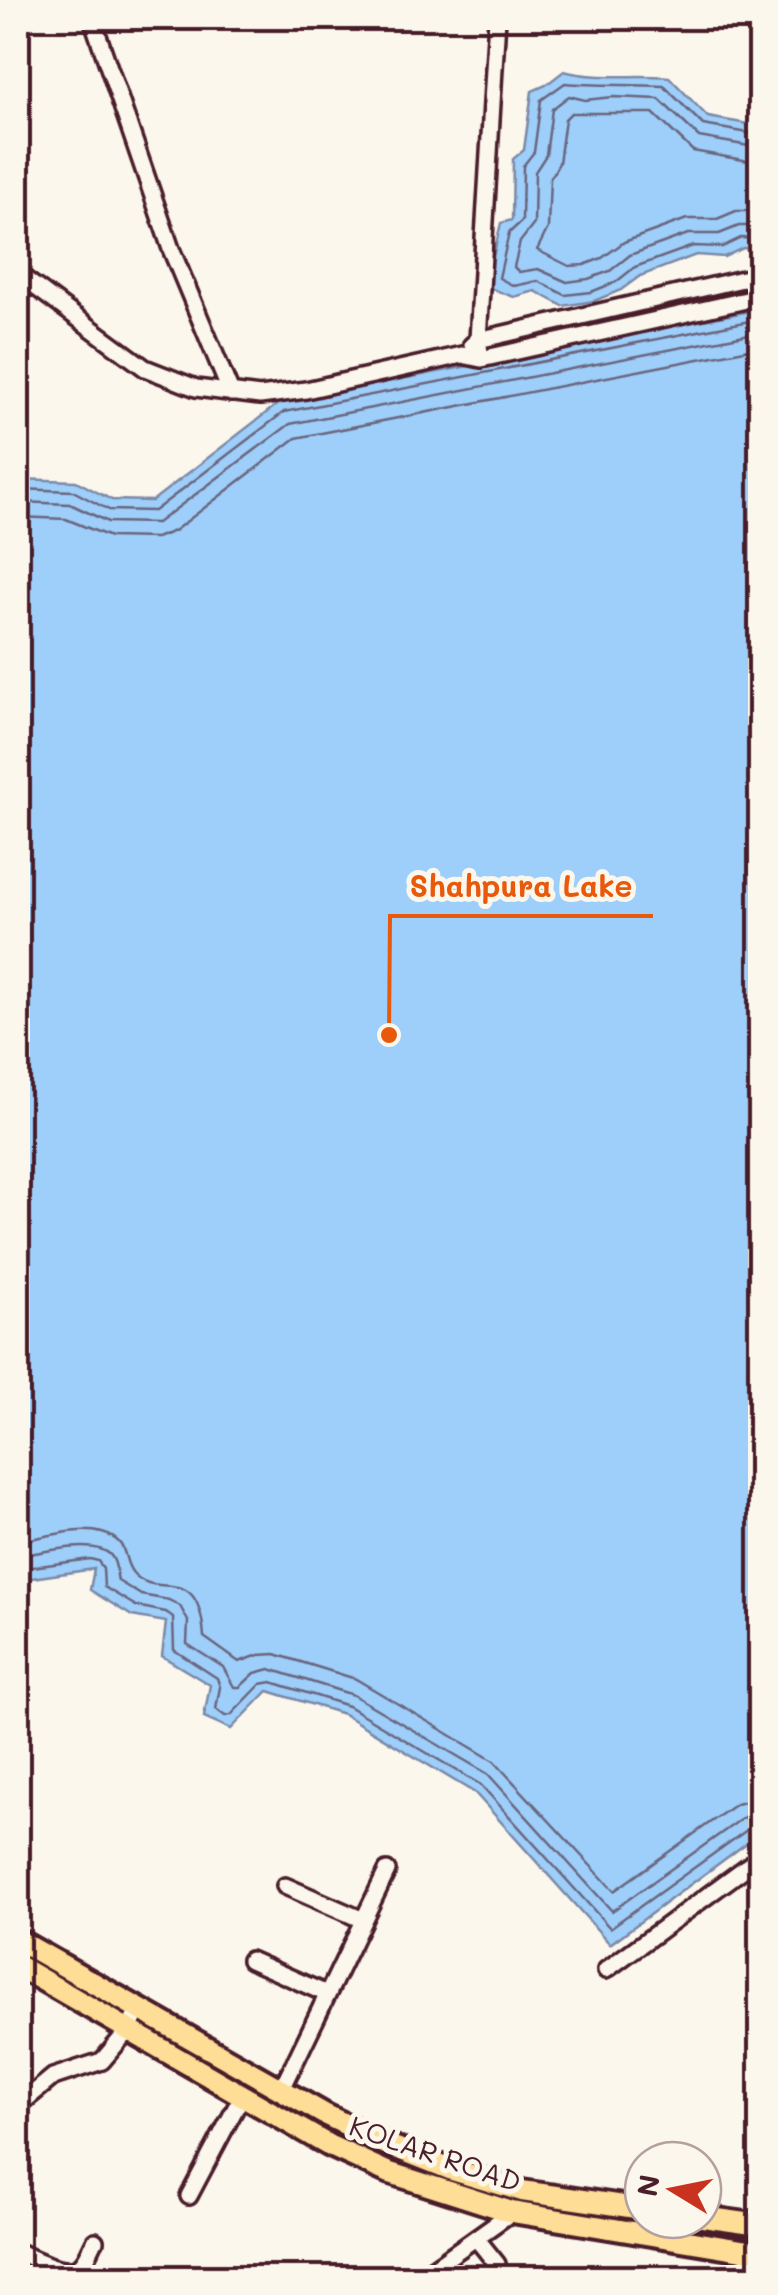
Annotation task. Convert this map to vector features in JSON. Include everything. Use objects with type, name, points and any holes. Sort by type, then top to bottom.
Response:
[{"type":"main road","name":"KOLAR ROAD","points":[[18,1940],[243,2094],[363,2163],[512,2212],[760,2253]]},
{"type":"main road","name":"KOLAR ROAD","points":[[18,1966],[282,2089],[386,2144],[452,2170],[522,2191],[623,2206]]},
{"type":"main road","points":[[723,2220],[760,2225]]},
{"type":"street","points":[[92,18],[171,249],[231,393]]},
{"type":"street","points":[[482,359],[478,340],[497,18]]},
{"type":"street","points":[[18,274],[144,368],[196,388],[260,396],[306,390],[462,355],[482,359],[760,297]]},
{"type":"street","points":[[462,355],[478,340],[760,276]]},
{"type":"street","points":[[606,1970],[760,1857]]},
{"type":"street","points":[[282,2089],[386,1871]]},
{"type":"street","points":[[285,1886],[363,1920]]},
{"type":"street","points":[[250,1960],[327,1994]]},
{"type":"street","points":[[18,2106],[54,2077],[102,2060],[134,2018]]},
{"type":"street","points":[[189,2196],[243,2094]]},
{"type":"street","points":[[420,2278],[512,2212]]},
{"type":"street","points":[[476,2238],[497,2264],[491,2278]]},
{"type":"street","points":[[18,2252],[54,2267],[75,2269],[81,2266],[95,2241]]},
{"type":"water","points":[[564,71],[669,77],[708,117],[760,126],[760,249],[743,248],[724,257],[696,255],[640,276],[621,290],[594,301],[563,306],[535,291],[514,297],[486,287],[501,223],[512,220],[513,159],[524,150],[532,91]]},
{"type":"water","points":[[760,309],[760,1833],[610,1944],[475,1793],[343,1714],[268,1691],[231,1729],[204,1717],[210,1685],[162,1656],[166,1622],[132,1616],[90,1590],[94,1569],[18,1580],[18,479],[76,481],[112,500],[152,501],[279,403]]},
{"type":"place","name":"Shahpura Lake","points":[[389,1035]]}]
